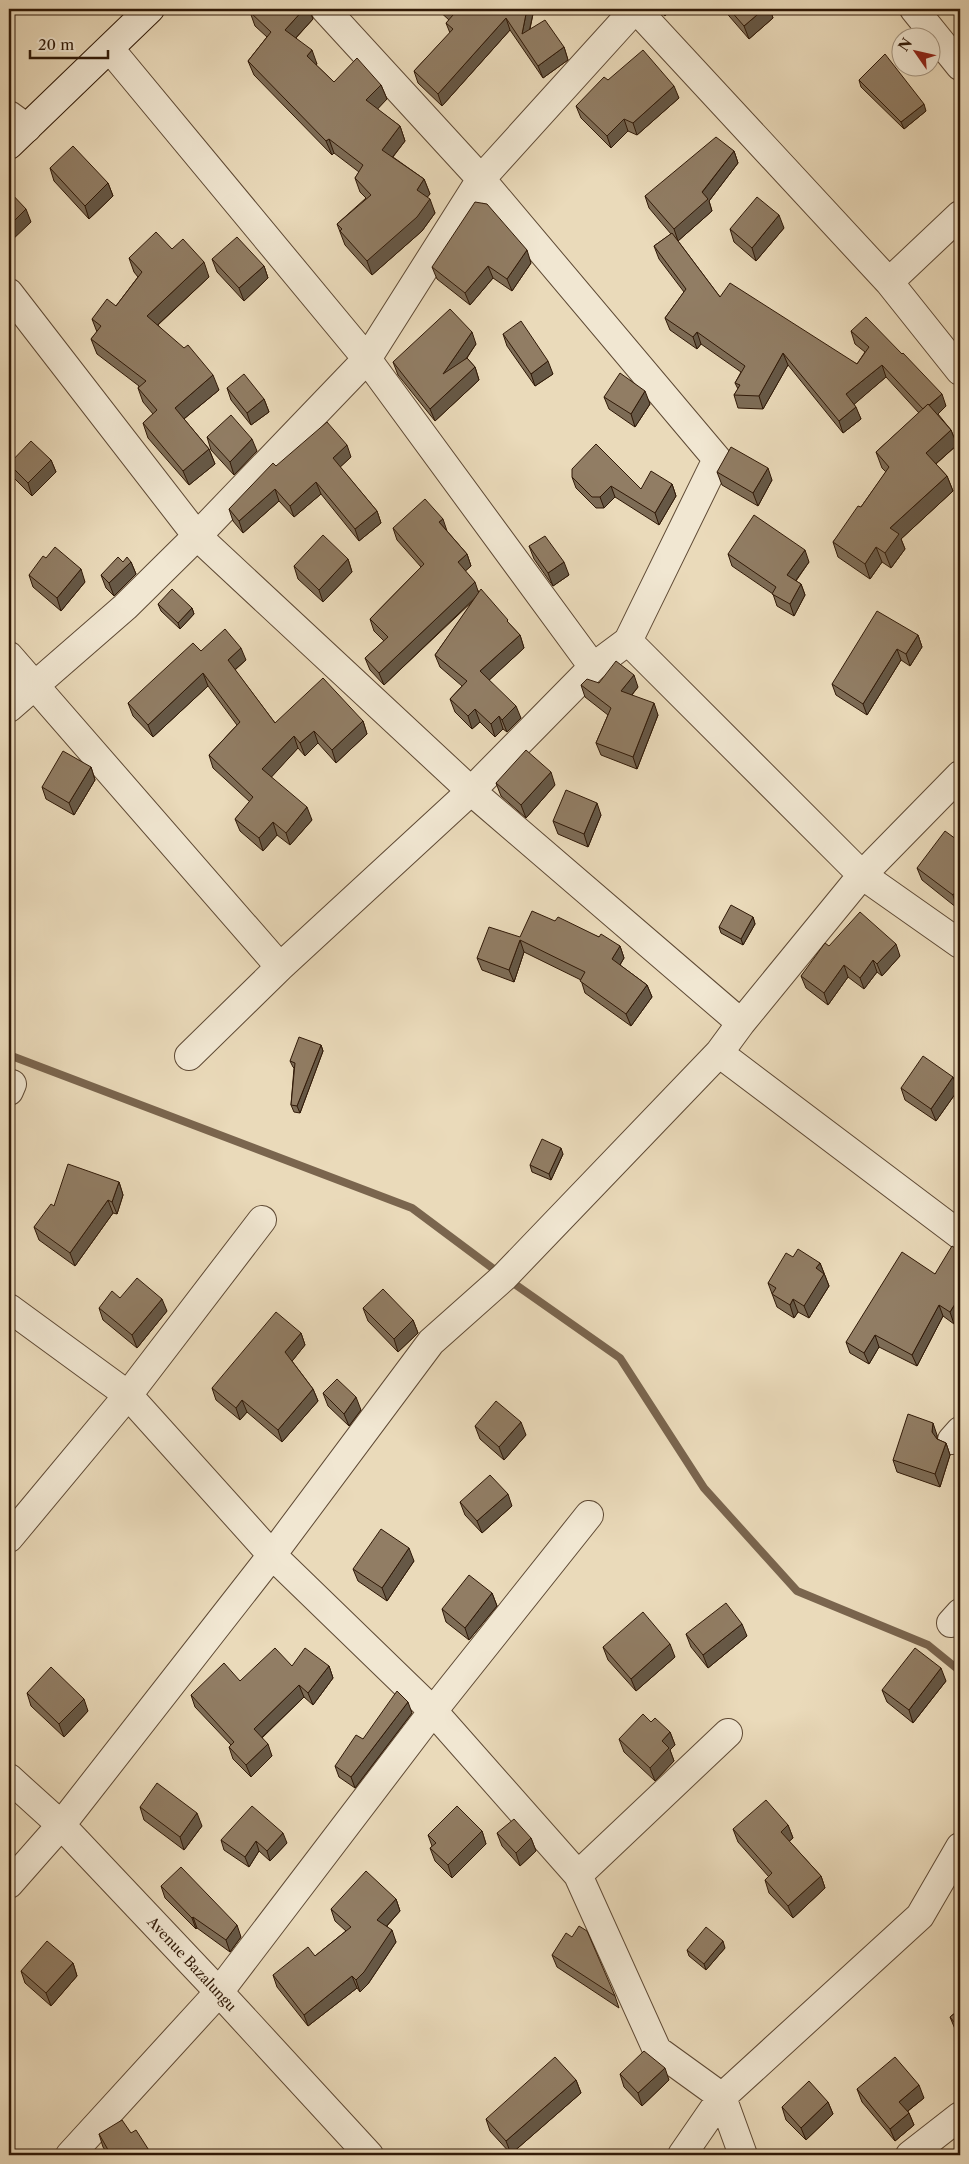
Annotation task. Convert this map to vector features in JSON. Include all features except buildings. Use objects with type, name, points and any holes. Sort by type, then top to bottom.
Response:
[{"type":"street","points":[[15,129],[110,49],[150,9]]},
{"type":"street","points":[[190,1056],[280,967],[471,791],[593,667],[628,641],[717,459],[481,179],[325,9]]},
{"type":"street","points":[[9,708],[125,607],[197,536],[367,359],[481,179],[636,9],[889,282],[960,371]]},
{"type":"street","points":[[914,9],[960,66]]},
{"type":"street","points":[[110,49],[367,359],[593,667]]},
{"type":"street","points":[[889,282],[960,215]]},
{"type":"street","points":[[9,292],[197,536],[471,791],[741,1023]]},
{"type":"street","points":[[628,641],[862,875],[960,944]]},
{"type":"street","points":[[9,656],[280,967]]},
{"type":"street","points":[[9,1884],[61,1826],[272,1555],[430,1342],[504,1277],[719,1054],[741,1023],[862,875],[960,775]]},
{"type":"street","points":[[719,1054],[960,1235]]},
{"type":"street","points":[[9,1538],[128,1395],[262,1220]]},
{"type":"street","points":[[9,1308],[128,1395],[272,1555],[433,1711],[578,1875],[657,2050],[722,2097],[744,2155]]},
{"type":"street","points":[[70,2155],[219,1992],[433,1711],[589,1515]]},
{"type":"street","points":[[578,1875],[728,1733]]},
{"type":"street","name":"Avenue Bazalungu","points":[[9,1778],[61,1826],[219,1992],[369,2155]]},
{"type":"street","points":[[682,2155],[722,2097],[920,1916],[960,1847]]},
{"type":"street","points":[[910,2155],[960,2116]]},
{"type":"waterway","points":[[9,1055],[412,1208],[499,1273]]},
{"type":"waterway","points":[[509,1280],[620,1358],[704,1488],[797,1591],[928,1645],[960,1671]]}]
